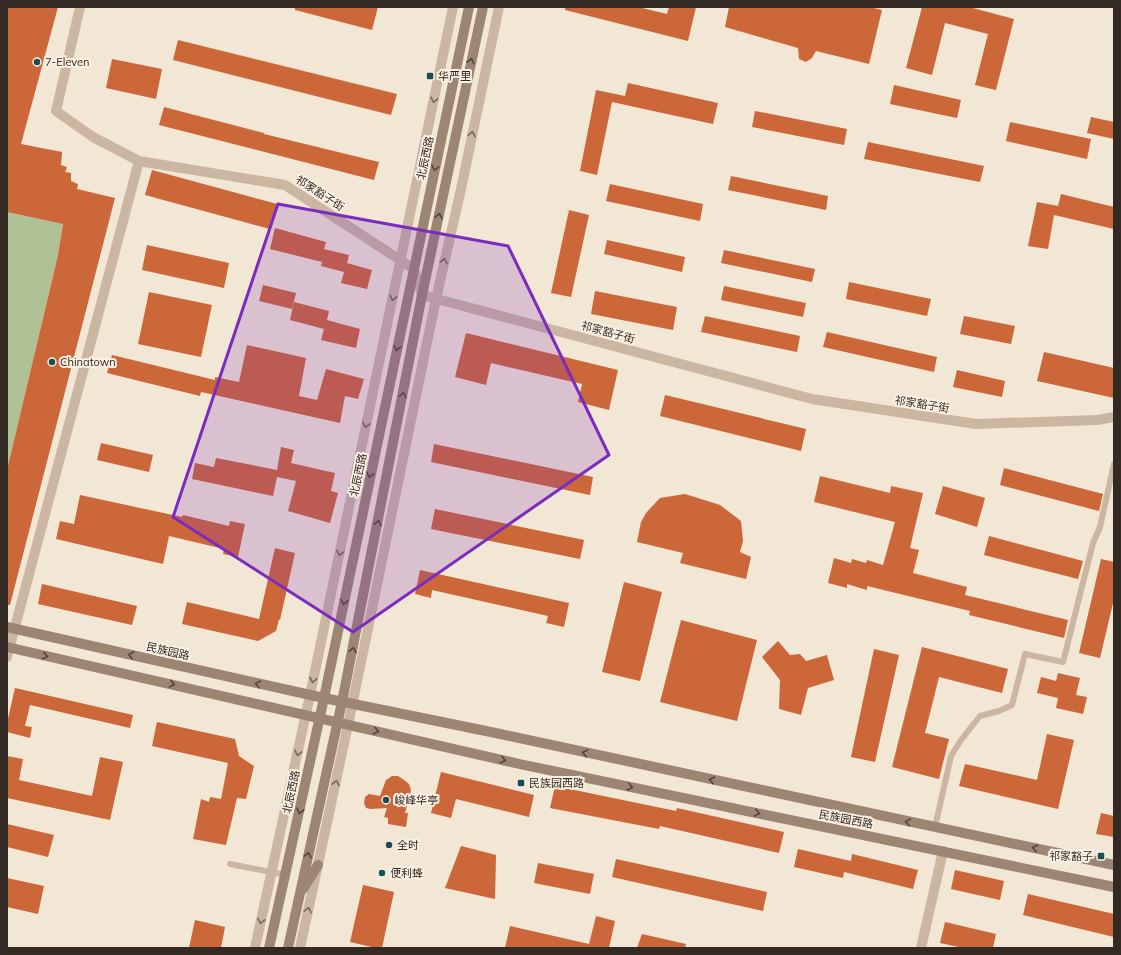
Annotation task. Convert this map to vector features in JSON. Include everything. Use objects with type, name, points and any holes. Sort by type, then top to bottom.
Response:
[{"type":"main road","name":"北辰西路","points":[[269,948],[324,698],[469,7]]},
{"type":"main road","points":[[288,948],[298,898],[343,723],[422,295],[483,7]]},
{"type":"main road","name":"民族园路","points":[[11,628],[324,698]]},
{"type":"main road","points":[[8,650],[319,718]]},
{"type":"main road","name":"民族园西路","points":[[324,698],[486,731],[1114,865]]},
{"type":"main road","name":"民族园西路","points":[[319,718],[524,766],[1114,886]]},
{"type":"main road","points":[[298,898],[318,865]]},
{"type":"street","name":"祁家豁子街","points":[[80,7],[56,111],[93,137],[139,160],[285,185],[414,269]]},
{"type":"street","name":"北辰西路","points":[[255,948],[310,695],[453,7]]},
{"type":"street","points":[[347,703],[461,189],[499,7]]},
{"type":"street","points":[[8,650],[11,628],[139,160]]},
{"type":"street","points":[[414,269],[422,295]]},
{"type":"street","name":"祁家豁子街","points":[[422,295],[812,399],[976,424],[1097,420],[1114,417]]},
{"type":"street","points":[[300,948],[318,865],[343,723]]},
{"type":"street","points":[[921,948],[943,850]]},
{"type":"lane","points":[[935,828],[951,756],[961,740],[980,716],[999,711],[1012,705],[1025,654],[1063,662],[1093,543],[1100,527],[1114,464]]},
{"type":"lane","points":[[230,864],[286,875]]},
{"type":"highlighted area","points":[[278,204],[508,246],[609,455],[353,632],[173,517]]},
{"type":"green space","points":[[7,212],[63,224],[58,255],[7,470]]},
{"type":"building","name":"Chinatown","points":[[7,7],[58,7],[21,144],[62,152],[61,165],[67,167],[65,172],[71,173],[71,181],[78,184],[77,189],[115,198],[10,605],[7,605],[7,470],[58,255],[63,224],[7,212]]},
{"type":"building","points":[[295,7],[378,7],[372,30],[295,10]]},
{"type":"building","points":[[565,7],[638,7],[667,14],[669,7],[696,7],[688,41],[565,10]]},
{"type":"building","points":[[729,7],[869,7],[882,10],[869,64],[816,51],[812,58],[806,62],[799,59],[798,48],[725,27]]},
{"type":"building","points":[[922,7],[969,7],[1014,19],[996,90],[975,85],[988,34],[945,23],[932,75],[906,68]]},
{"type":"building","points":[[178,40],[397,94],[391,115],[173,60]]},
{"type":"building","points":[[112,59],[162,69],[156,99],[106,88]]},
{"type":"building","points":[[628,83],[718,103],[713,124],[612,102],[597,175],[580,171],[596,90],[625,96]]},
{"type":"building","points":[[894,85],[961,100],[957,118],[890,104]]},
{"type":"building","points":[[164,107],[264,134],[379,162],[374,180],[159,125]]},
{"type":"building","points":[[755,111],[847,129],[844,145],[752,127]]},
{"type":"building","points":[[1091,117],[1114,122],[1114,139],[1087,133]]},
{"type":"building","points":[[1010,122],[1091,139],[1087,159],[1006,141]]},
{"type":"building","points":[[868,142],[984,166],[980,182],[864,159]]},
{"type":"building","points":[[152,170],[277,204],[270,229],[145,195]]},
{"type":"building","points":[[731,176],[828,196],[826,210],[728,190]]},
{"type":"building","points":[[610,184],[703,204],[700,221],[606,201]]},
{"type":"building","points":[[1061,194],[1114,207],[1114,229],[1054,215],[1048,249],[1028,246],[1037,202],[1058,206]]},
{"type":"building","points":[[569,210],[589,215],[571,297],[551,293]]},
{"type":"building","points":[[275,228],[326,242],[324,249],[349,255],[347,263],[372,270],[367,289],[341,283],[344,272],[321,266],[322,262],[270,249]]},
{"type":"building","points":[[607,240],[685,257],[682,272],[604,254]]},
{"type":"building","points":[[147,245],[229,263],[224,288],[142,270]]},
{"type":"building","points":[[724,250],[815,269],[812,282],[721,263]]},
{"type":"building","points":[[849,282],[931,299],[927,316],[846,299]]},
{"type":"building","points":[[263,285],[296,293],[292,309],[259,301]]},
{"type":"building","points":[[724,286],[806,303],[803,317],[721,300]]},
{"type":"building","points":[[595,291],[677,307],[673,330],[591,314]]},
{"type":"building","points":[[149,292],[212,305],[201,357],[138,344]]},
{"type":"building","points":[[294,302],[329,311],[327,320],[360,329],[356,348],[321,340],[324,329],[290,320]]},
{"type":"building","points":[[705,316],[800,336],[797,352],[701,332]]},
{"type":"building","points":[[964,316],[1015,326],[1011,344],[960,334]]},
{"type":"building","points":[[827,332],[937,357],[934,372],[823,347]]},
{"type":"building","points":[[466,333],[618,370],[609,410],[578,402],[582,384],[491,363],[486,385],[455,377]]},
{"type":"building","points":[[247,345],[306,358],[299,396],[317,400],[326,369],[364,379],[358,399],[345,396],[340,423],[201,392],[200,396],[107,373],[112,355],[215,380],[215,377],[239,382]]},
{"type":"building","points":[[1044,352],[1114,368],[1114,398],[1037,381]]},
{"type":"building","points":[[957,370],[1005,381],[1002,397],[953,387]]},
{"type":"building","points":[[665,395],[806,429],[801,451],[660,416]]},
{"type":"building","points":[[101,443],[153,455],[149,472],[97,460]]},
{"type":"building","points":[[434,444],[593,477],[590,495],[431,462]]},
{"type":"building","points":[[281,447],[294,450],[291,463],[335,473],[331,491],[338,493],[330,523],[288,511],[296,481],[277,477],[273,496],[192,479],[195,463],[214,467],[216,458],[277,470]]},
{"type":"building","points":[[1004,468],[1103,494],[1099,511],[1000,485]]},
{"type":"building","points":[[820,476],[890,493],[891,486],[923,493],[910,548],[919,550],[913,573],[967,587],[965,595],[1068,620],[1064,638],[969,615],[970,611],[867,586],[867,590],[847,584],[847,588],[828,583],[834,558],[851,563],[852,559],[866,563],[867,560],[883,565],[895,522],[814,502]]},
{"type":"building","points":[[943,486],[985,498],[977,527],[935,514]]},
{"type":"building","points":[[685,494],[720,505],[741,521],[743,541],[740,552],[751,557],[746,579],[680,563],[683,553],[637,542],[641,522],[646,513],[660,498]]},
{"type":"building","points":[[80,495],[182,517],[183,515],[229,526],[230,521],[245,524],[238,557],[223,554],[224,549],[169,536],[163,564],[56,539],[60,521],[74,524]]},
{"type":"building","points":[[435,509],[584,540],[580,559],[431,529]]},
{"type":"building","points":[[989,536],[1083,561],[1078,579],[984,555]]},
{"type":"building","points":[[275,548],[295,553],[280,620],[279,619],[276,631],[258,641],[182,624],[187,602],[259,619]]},
{"type":"building","points":[[1101,559],[1114,562],[1114,599],[1100,658],[1079,653]]},
{"type":"building","points":[[420,570],[569,603],[564,627],[546,623],[548,616],[432,590],[431,598],[415,594]]},
{"type":"building","points":[[624,582],[662,592],[640,681],[602,672]]},
{"type":"building","points":[[42,584],[137,606],[132,625],[38,604]]},
{"type":"building","points":[[681,620],[757,640],[737,721],[660,702]]},
{"type":"building","points":[[778,641],[790,655],[800,654],[806,661],[827,655],[834,680],[808,688],[801,715],[779,709],[780,680],[762,657]]},
{"type":"building","points":[[922,647],[1008,669],[1002,693],[939,677],[925,733],[949,739],[939,779],[892,767]]},
{"type":"building","points":[[874,649],[899,655],[875,762],[851,757]]},
{"type":"building","points":[[1058,673],[1080,678],[1076,695],[1087,697],[1083,714],[1056,708],[1058,698],[1037,693],[1041,677],[1056,681]]},
{"type":"building","points":[[15,688],[133,715],[130,728],[30,705],[25,726],[32,727],[30,738],[7,732],[7,723]]},
{"type":"building","points":[[157,722],[235,739],[239,756],[254,766],[246,799],[237,798],[226,845],[193,839],[201,799],[209,802],[210,797],[221,799],[228,763],[152,746]]},
{"type":"building","points":[[1047,734],[1074,740],[1058,809],[959,786],[965,764],[1037,780]]},
{"type":"building","points":[[7,756],[23,759],[19,780],[92,796],[100,757],[123,762],[110,820],[7,798]]},
{"type":"building","points":[[441,772],[534,795],[529,817],[456,799],[451,818],[431,813]]},
{"type":"building","name":"峻峰华亭","points":[[392,776],[398,776],[404,780],[409,784],[411,790],[405,813],[408,813],[406,827],[388,824],[388,818],[384,817],[387,808],[366,808],[364,803],[365,797],[369,794],[380,796],[386,780]]},
{"type":"building","points":[[555,786],[676,811],[677,808],[784,832],[779,853],[660,826],[659,829],[550,808]]},
{"type":"building","points":[[1101,813],[1114,816],[1114,837],[1096,834]]},
{"type":"building","points":[[7,824],[54,835],[48,857],[7,847]]},
{"type":"building","points":[[461,846],[496,855],[495,899],[445,888]]},
{"type":"building","points":[[798,849],[851,861],[852,854],[918,870],[913,889],[844,872],[843,878],[794,867]]},
{"type":"building","points":[[616,859],[767,892],[763,911],[612,877]]},
{"type":"building","points":[[538,863],[594,874],[590,894],[534,883]]},
{"type":"building","points":[[955,870],[1004,881],[1000,900],[951,889]]},
{"type":"building","points":[[7,878],[44,886],[38,914],[7,907]]},
{"type":"building","points":[[363,885],[394,892],[382,948],[350,942]]},
{"type":"building","points":[[1028,894],[1114,914],[1114,937],[1023,915]]},
{"type":"building","points":[[596,916],[615,921],[609,948],[505,948],[510,926],[589,944]]},
{"type":"building","points":[[195,920],[225,927],[221,948],[189,948]]},
{"type":"building","points":[[945,922],[996,934],[993,948],[963,948],[940,943]]},
{"type":"building","points":[[642,934],[686,944],[685,948],[637,948]]},
{"type":"place","name":"7-Eleven","points":[[37,62]]},
{"type":"place","name":"华严里","points":[[430,76]]},
{"type":"place","name":"Chinatown","points":[[52,362]]},
{"type":"place","name":"民族园西路","points":[[521,783]]},
{"type":"place","name":"峻峰华亭","points":[[386,800]]},
{"type":"place","name":"全时","points":[[389,845]]},
{"type":"place","name":"祁家豁子","points":[[1101,856]]},
{"type":"place","name":"便利蜂","points":[[382,873]]}]
